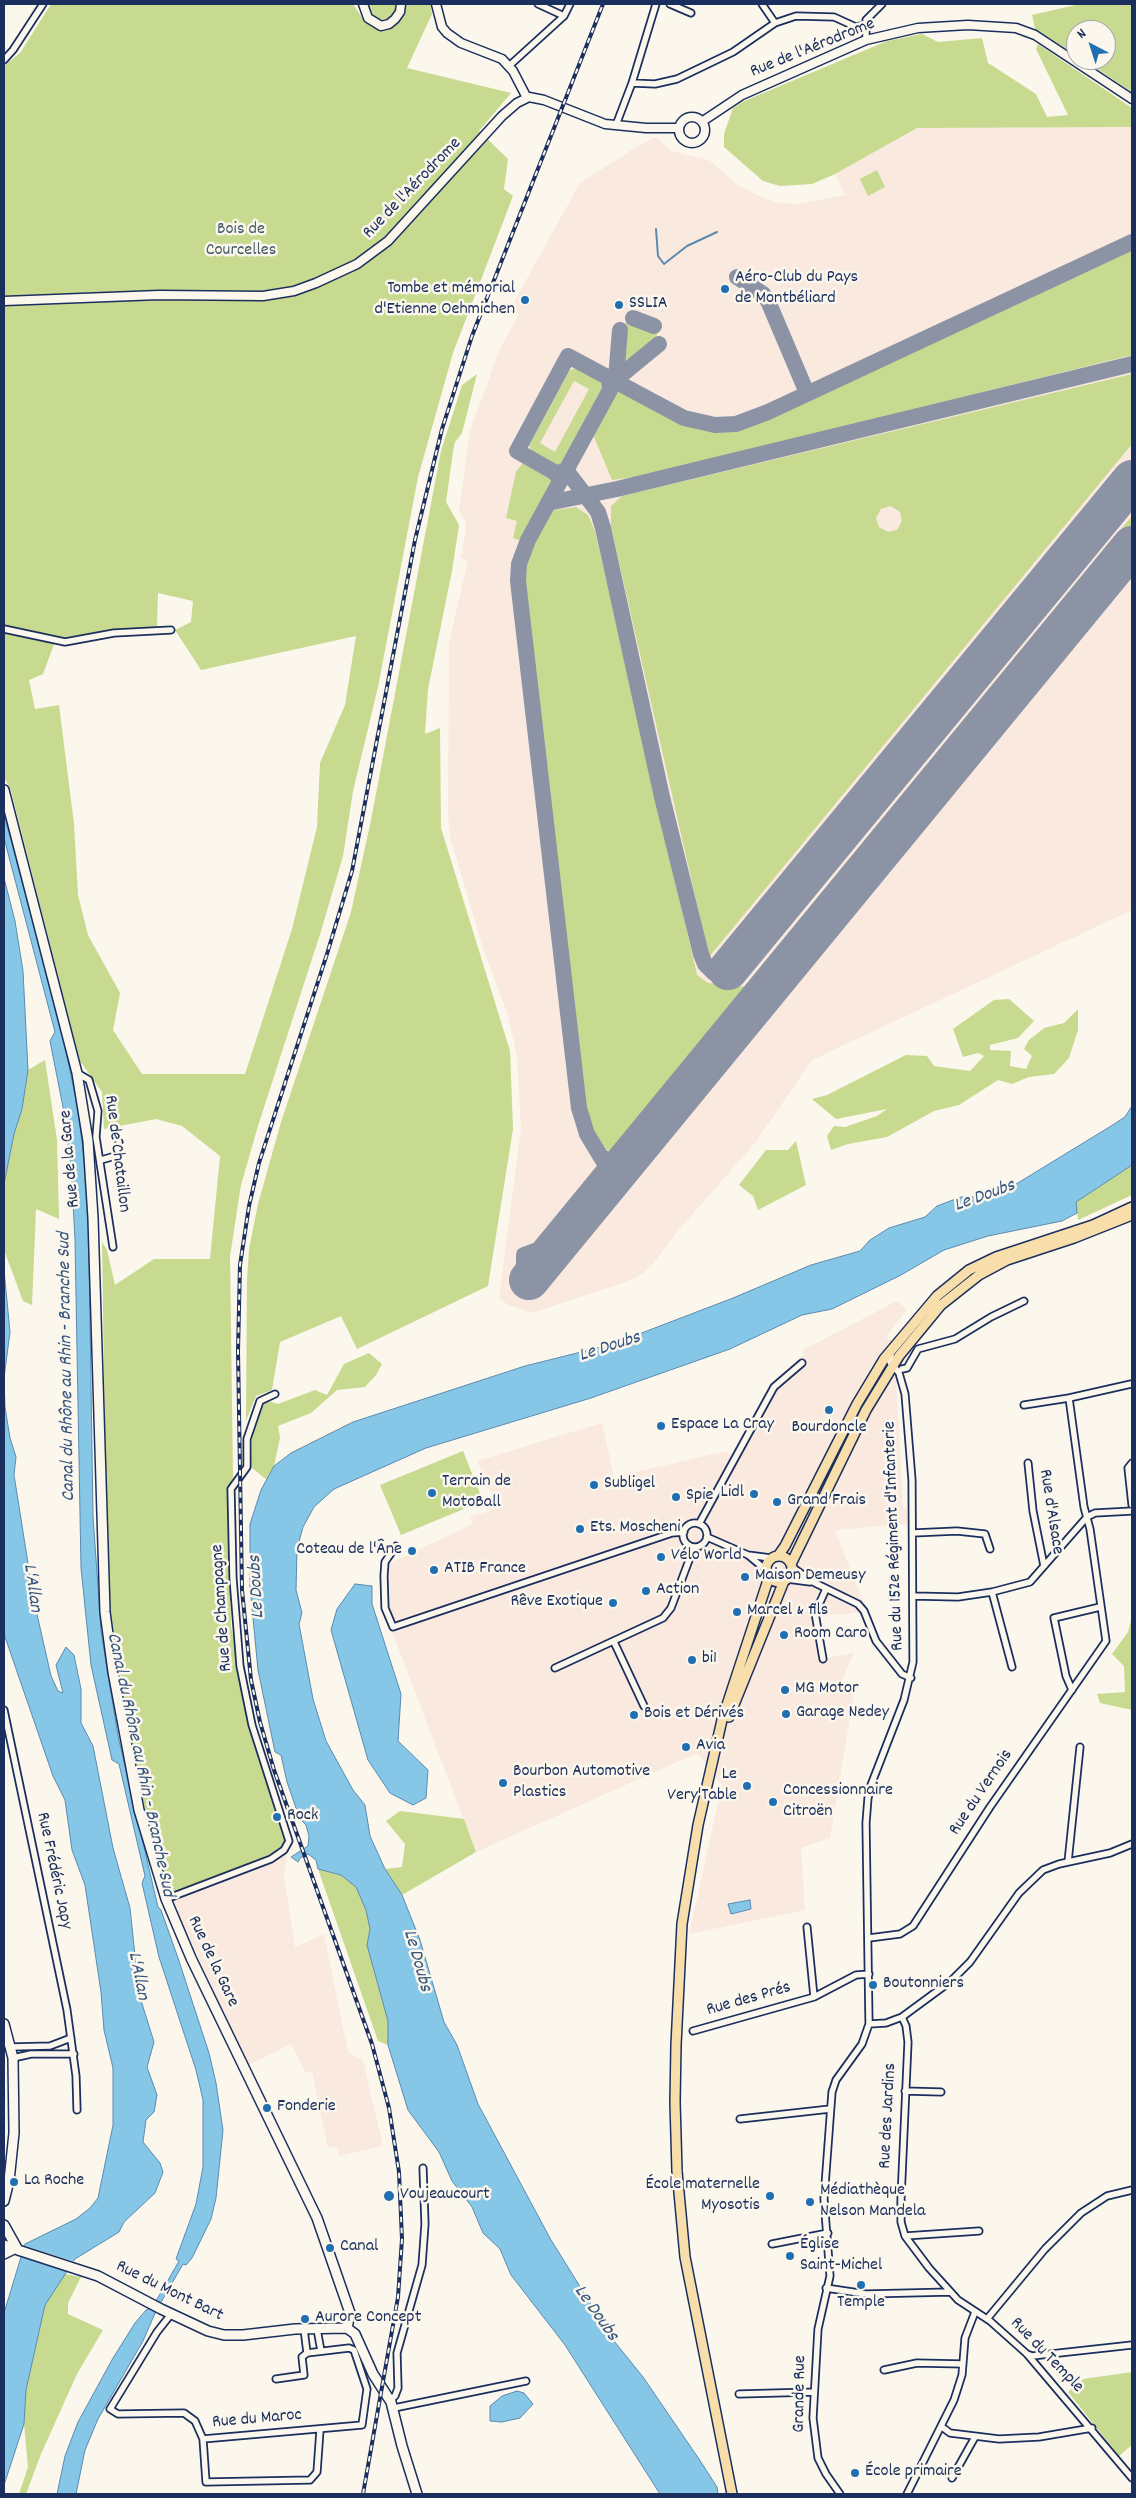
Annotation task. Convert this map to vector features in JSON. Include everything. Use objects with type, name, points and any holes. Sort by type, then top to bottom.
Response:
[{"type":"main road","name":"Rue de la Gare","points":[[4,790],[77,1073],[92,1139],[105,1612],[113,1672],[140,1810],[166,1899],[191,1958],[317,2218],[350,2313],[346,2328]]},
{"type":"main road","points":[[732,2494],[685,2257],[677,2171],[675,2102],[681,1957],[689,1876],[708,1774],[725,1710],[767,1574],[767,1564],[785,1546],[857,1404],[884,1358],[937,1296],[969,1270],[996,1257],[1093,1224],[1132,1207]]},
{"type":"main road","points":[[681,1957],[702,1820],[722,1736],[760,1637],[866,1410],[898,1368],[899,1356],[941,1305],[979,1275],[1007,1260],[1082,1235],[1132,1215]]},
{"type":"main road","points":[[774,1557],[784,1556],[792,1565]]},
{"type":"main road","points":[[767,1574],[774,1581],[786,1580]]},
{"type":"main road","points":[[4,2024],[13,2058],[14,2133],[9,2181],[4,2201]]},
{"type":"main road","points":[[4,2225],[17,2249],[4,2254]]},
{"type":"main road","name":"Rue du Mont Bart","points":[[4,2245],[98,2276],[161,2309],[208,2331],[224,2335],[346,2328]]},
{"type":"main road","points":[[346,2328],[355,2334],[373,2374],[392,2404],[402,2446],[417,2494]]},
{"type":"street","points":[[4,60],[13,50],[43,4]]},
{"type":"street","points":[[363,4],[368,18],[381,26],[389,24],[395,18],[400,12],[401,4]]},
{"type":"street","points":[[436,4],[442,26],[454,40],[496,55],[509,66],[528,98],[537,97],[598,122],[616,125],[679,128]]},
{"type":"street","points":[[538,4],[564,16]]},
{"type":"street","points":[[509,66],[564,16],[570,4]]},
{"type":"street","points":[[616,125],[632,83],[656,4]]},
{"type":"street","points":[[670,4],[691,13]]},
{"type":"street","points":[[762,4],[775,23]]},
{"type":"street","points":[[866,40],[864,25],[870,15],[882,4]]},
{"type":"street","points":[[632,83],[650,85],[677,79],[733,52],[775,23],[796,16],[834,17],[856,27],[864,25]]},
{"type":"street","name":"Rue de l'Aérodrome","points":[[703,121],[742,95],[866,40],[918,28],[968,24],[1016,28],[1051,44],[1132,99]]},
{"type":"street","name":"Rue de l'Aérodrome","points":[[4,301],[159,295],[262,296],[294,291],[316,284],[357,264],[388,241],[502,116],[516,103],[528,98]]},
{"type":"street","points":[[695,117],[703,121],[705,134],[696,143],[689,143],[682,139],[679,128],[687,118],[695,117]]},
{"type":"street","points":[[4,629],[65,642],[114,633],[171,630]]},
{"type":"street","name":"Rue de Chataillon","points":[[77,1073],[89,1080],[98,1111],[92,1139],[101,1160],[113,1247]]},
{"type":"street","points":[[101,1160],[115,1156],[119,1142]]},
{"type":"street","points":[[912,1325],[888,1358],[898,1368],[907,1368],[918,1349],[955,1339],[991,1317],[1024,1301]]},
{"type":"street","points":[[699,1524],[774,1387],[786,1374],[802,1364]]},
{"type":"street","name":"Rue du 152e Régiment d'Infanterie","points":[[898,1368],[905,1394]]},
{"type":"street","name":"Rue du 152e Régiment d'Infanterie","points":[[826,2288],[830,2276],[824,2192],[833,2086],[862,2044],[869,2024],[866,1823],[868,1798],[911,1678],[913,1662],[914,1533],[905,1394],[898,1368]]},
{"type":"street","points":[[1024,1405],[1069,1398],[1131,1384]]},
{"type":"street","name":"Rue de Champagne","points":[[166,1899],[271,1859],[284,1850],[289,1841],[252,1725],[240,1666],[233,1578],[231,1489],[247,1467],[247,1439],[260,1400],[275,1394]]},
{"type":"street","points":[[1069,1398],[1100,1607],[1054,1618],[1066,1676],[1072,1690]]},
{"type":"street","name":"Rue d'Alsace","points":[[1028,1463],[1033,1511],[1044,1566]]},
{"type":"street","points":[[1132,1463],[1128,1468],[1132,1505]]},
{"type":"street","points":[[913,1596],[958,1597],[992,1592],[1030,1582],[1087,1517],[1095,1513],[1132,1511]]},
{"type":"street","points":[[396,1546],[387,1558],[384,1576],[385,1608],[393,1627],[672,1533],[684,1532],[692,1524],[699,1524],[705,1528],[707,1537],[701,1545],[694,1547],[687,1543],[684,1532]]},
{"type":"street","points":[[914,1533],[957,1531],[985,1534],[990,1549]]},
{"type":"street","points":[[707,1537],[748,1555],[774,1557]]},
{"type":"street","points":[[555,1668],[655,1623],[668,1613],[694,1547]]},
{"type":"street","points":[[748,1555],[767,1574]]},
{"type":"street","points":[[792,1565],[814,1582],[858,1604],[864,1611],[876,1641],[902,1674],[911,1678]]},
{"type":"street","points":[[786,1580],[814,1582]]},
{"type":"street","points":[[823,1659],[815,1613],[826,1588]]},
{"type":"street","points":[[992,1592],[1012,1667]]},
{"type":"street","name":"Rue du Vernois","points":[[869,1938],[900,1934],[912,1926],[990,1807],[1106,1641],[1100,1607]]},
{"type":"street","points":[[614,1642],[644,1706]]},
{"type":"street","name":"Rue Frédéric Japy","points":[[4,1710],[74,2054],[77,2110]]},
{"type":"street","points":[[1068,1862],[1080,1747]]},
{"type":"street","points":[[869,2024],[886,2023],[902,2017],[950,1981],[970,1962],[1030,1880],[1043,1870],[1068,1862],[1110,1853],[1132,1844]]},
{"type":"street","name":"Rue des Prés","points":[[807,1927],[814,1996]]},
{"type":"street","name":"Rue des Prés","points":[[693,2031],[814,1996],[856,1975],[869,1974]]},
{"type":"street","name":"Rue des Jardins","points":[[902,2017],[906,2026],[908,2042],[901,2222],[910,2246],[950,2292]]},
{"type":"street","points":[[11,2047],[50,2046],[71,2038]]},
{"type":"street","points":[[13,2058],[31,2054],[74,2054]]},
{"type":"street","points":[[905,2091],[941,2092]]},
{"type":"street","points":[[740,2119],[830,2109]]},
{"type":"street","points":[[392,2404],[398,2388],[397,2353],[422,2265],[425,2224],[423,2168]]},
{"type":"street","points":[[987,2319],[1045,2248],[1081,2213],[1107,2196],[1132,2190]]},
{"type":"street","points":[[905,2236],[979,2231]]},
{"type":"street","points":[[772,2244],[828,2233]]},
{"type":"street","points":[[826,2288],[874,2294],[950,2292]]},
{"type":"street","name":"Grande Rue","points":[[826,2288],[818,2329],[813,2392],[814,2438],[818,2458],[826,2474],[840,2494]]},
{"type":"street","name":"Rue du Temple","points":[[950,2292],[987,2319],[1026,2354],[1092,2428],[1132,2478]]},
{"type":"street","points":[[907,2494],[954,2400],[962,2376],[965,2338],[975,2312]]},
{"type":"street","name":"Rue du Maroc","points":[[172,2313],[157,2332],[110,2410],[118,2414],[184,2414],[195,2421],[203,2439],[362,2425],[367,2389],[354,2350],[349,2348],[321,2351]]},
{"type":"street","points":[[304,2329],[307,2353]]},
{"type":"street","points":[[276,2379],[304,2375],[302,2357],[307,2353],[321,2351],[317,2329]]},
{"type":"street","points":[[1026,2354],[1032,2356],[1132,2345]]},
{"type":"street","points":[[884,2370],[917,2363],[962,2364]]},
{"type":"street","points":[[392,2404],[526,2381]]},
{"type":"street","points":[[739,2394],[813,2392]]},
{"type":"street","points":[[942,2427],[950,2433],[986,2438],[1039,2437],[1092,2428]]},
{"type":"street","points":[[203,2439],[206,2482],[310,2480],[317,2472],[320,2430]]},
{"type":"street","points":[[952,2478],[975,2437]]},
{"type":"shaded area","points":[[1132,127],[1132,910],[812,1060],[755,1143],[676,1233],[653,1264],[643,1273],[629,1281],[532,1313],[507,1304],[499,1298],[521,1129],[517,1055],[507,1012],[484,952],[450,836],[448,814],[449,643],[468,560],[461,558],[466,529],[465,519],[459,511],[470,431],[499,351],[519,314],[510,309],[580,183],[638,146],[656,137],[671,151],[709,160],[739,186],[761,197],[780,203],[797,204],[845,195],[835,174],[917,128]]},
{"type":"shaded area","points":[[897,1301],[907,1309],[886,1337],[910,1351],[896,1376],[903,1508],[907,1508],[907,1524],[835,1530],[867,1612],[820,1616],[827,1658],[854,1653],[836,1693],[854,1692],[830,1838],[801,1848],[805,1910],[689,1934],[722,1785],[697,1753],[476,1852],[390,1626],[388,1564],[473,1524],[470,1516],[490,1511],[489,1507],[496,1504],[477,1461],[602,1423],[614,1477],[727,1451],[731,1456],[775,1380],[803,1355],[803,1350]]},
{"type":"shaded area","points":[[287,1852],[284,1876],[295,1947],[324,1934],[348,2052],[363,2061],[383,2146],[339,2156],[337,2146],[328,2148],[312,2072],[306,2073],[291,2044],[248,2065],[171,1899],[266,1864]]},
{"type":"green space","name":"Bois de Courcelles","points":[[51,4],[353,4],[366,24],[368,4],[430,4],[432,14],[407,68],[511,93],[479,131],[508,159],[504,189],[513,196],[453,353],[418,477],[378,687],[353,791],[343,856],[241,1185],[230,1256],[233,1477],[228,1488],[231,1626],[255,1747],[288,1840],[283,1847],[270,1857],[172,1894],[168,1890],[148,1824],[112,1639],[107,1576],[102,1242],[107,1250],[115,1285],[154,1259],[210,1259],[220,1156],[182,1126],[156,1119],[104,1129],[102,1092],[80,1061],[11,791],[4,777],[4,66],[20,53]],"holes":[[[158,593],[193,601],[191,622],[175,630],[201,670],[356,636],[345,705],[320,763],[317,827],[292,929],[245,1074],[142,1074],[113,1030],[120,993],[88,935],[78,895],[74,824],[59,705],[35,709],[29,680],[43,674],[56,639],[157,627]]]},
{"type":"green space","points":[[1080,4],[1132,4],[1132,92],[1099,70],[1116,70],[1116,20],[1066,20],[1066,49],[1035,29],[1032,15]]},
{"type":"green space","points":[[922,34],[938,42],[982,38],[988,63],[1036,94],[1047,117],[1068,115],[1036,49],[1038,44],[1066,63],[1066,70],[1076,70],[1132,108],[1132,127],[917,128],[835,174],[812,184],[780,186],[763,181],[724,147],[724,134],[733,108],[742,102],[887,41]]},
{"type":"green space","points":[[877,170],[885,187],[868,196],[860,179]]},
{"type":"green space","points":[[1132,247],[1132,355],[648,475],[612,480],[592,432],[610,397],[619,390],[697,428],[722,431],[746,426]]},
{"type":"green space","points":[[630,319],[653,328],[657,333],[656,340],[620,368],[622,330]]},
{"type":"green space","points":[[577,367],[603,380],[605,389],[564,465],[555,468],[533,456],[529,446],[569,371]],"holes":[[[574,381],[589,389],[555,452],[540,443]]]},
{"type":"green space","points":[[477,374],[462,433],[455,442],[453,452],[446,502],[459,525],[452,571],[428,689],[425,734],[440,728],[441,828],[510,1051],[513,1129],[488,1286],[357,1349],[341,1316],[280,1342],[272,1390],[256,1396],[246,1421],[247,1280],[249,1249],[258,1204],[281,1122],[351,912],[371,820],[441,451],[462,385]]},
{"type":"green space","points":[[1132,374],[1132,444],[709,957],[611,527],[611,506],[622,496]],"holes":[[[891,506],[900,512],[902,521],[897,530],[888,532],[879,527],[876,518],[881,509]]]},
{"type":"green space","points":[[522,464],[529,464],[551,476],[554,482],[526,537],[519,540],[513,538],[517,521],[506,518],[516,472]]},
{"type":"green space","points":[[576,507],[588,515],[595,531],[697,975],[708,983],[735,987],[745,986],[1132,516],[1132,531],[626,1147],[614,1152],[600,1148],[595,1141],[584,1109],[523,579],[531,545],[550,511]]},
{"type":"green space","points":[[1009,999],[1034,1021],[1018,1038],[990,1045],[990,1050],[1011,1051],[1010,1066],[1026,1069],[1032,1056],[1024,1049],[1029,1040],[1044,1028],[1064,1023],[1078,1009],[1078,1030],[1069,1058],[1054,1074],[1029,1077],[1012,1084],[998,1080],[959,1105],[934,1111],[887,1137],[848,1144],[831,1150],[827,1136],[834,1126],[845,1127],[877,1116],[887,1109],[836,1119],[812,1099],[827,1095],[906,1055],[927,1056],[934,1066],[970,1071],[984,1056],[978,1053],[963,1057],[953,1029],[994,1000]]},
{"type":"green space","points":[[45,1060],[57,1140],[59,1219],[36,1209],[32,1305],[23,1301],[4,1250],[4,1184],[14,1134],[22,1109],[28,1070]]},
{"type":"green space","points":[[796,1141],[806,1185],[758,1210],[753,1196],[739,1185],[766,1150],[788,1150]]},
{"type":"green space","points":[[1132,1165],[1132,1195],[1078,1220],[1076,1202]]},
{"type":"green space","points":[[369,1353],[382,1364],[376,1375],[365,1387],[337,1390],[311,1413],[278,1426],[280,1438],[274,1466],[267,1480],[251,1467],[252,1436],[261,1404],[265,1400],[278,1404],[315,1390],[327,1395],[344,1364]]},
{"type":"green space","name":"Terrain de MotoBall","points":[[463,1451],[483,1501],[401,1535],[380,1485]]},
{"type":"green space","points":[[1132,1617],[1132,1710],[1100,1703],[1097,1694],[1125,1692],[1124,1666],[1112,1654],[1128,1632]]},
{"type":"green space","points":[[400,1811],[464,1819],[476,1852],[402,1895],[385,1869],[402,1867],[405,1844],[386,1821]]},
{"type":"green space","points":[[318,1869],[341,1875],[356,1887],[366,1910],[370,1929],[367,1945],[388,2021],[388,2045],[378,2041]]},
{"type":"green space","points":[[65,2274],[81,2277],[68,2303],[68,2314],[103,2330],[77,2374],[41,2454],[26,2494],[19,2494],[28,2467],[24,2424],[26,2390],[45,2305]]},
{"type":"green space","points":[[1132,2372],[1132,2445],[1119,2456],[1068,2392],[1083,2379]]},
{"type":"water","points":[[4,814],[61,1028],[78,1109],[88,1191],[93,1516],[101,1631],[118,1736],[158,1907],[161,1910],[178,1958],[209,2053],[216,2083],[223,2130],[216,2198],[211,2219],[192,2258],[186,2265],[183,2264],[156,2311],[143,2341],[98,2419],[85,2450],[76,2494],[57,2494],[65,2456],[78,2422],[113,2358],[135,2323],[146,2310],[152,2308],[179,2261],[176,2259],[196,2204],[203,2167],[203,2100],[196,2070],[159,1957],[142,1883],[145,1876],[119,1764],[112,1760],[91,1665],[81,1568],[75,1240],[71,1167],[63,1107],[50,1041],[55,1032],[4,838]]},
{"type":"water","points":[[4,878],[15,921],[23,971],[28,1070],[22,1109],[14,1134],[4,1184]]},
{"type":"water","name":"Le Doubs","points":[[1132,1106],[1132,1165],[1076,1202],[1077,1213],[1062,1221],[988,1236],[944,1250],[901,1275],[832,1309],[802,1315],[730,1349],[591,1398],[426,1448],[334,1489],[314,1507],[303,1527],[297,1549],[296,1590],[302,1613],[299,1624],[313,1699],[326,1741],[353,1790],[365,1805],[370,1836],[385,1869],[402,1895],[420,1940],[444,2022],[457,2045],[478,2104],[551,2240],[614,2341],[643,2377],[699,2459],[717,2487],[718,2494],[660,2494],[565,2345],[511,2275],[500,2249],[483,2233],[472,2207],[452,2181],[439,2152],[408,2110],[388,2045],[388,2021],[367,1945],[370,1929],[366,1910],[356,1887],[341,1875],[318,1869],[316,1860],[308,1854],[300,1858],[298,1862],[291,1857],[308,1846],[309,1836],[306,1825],[300,1819],[302,1813],[296,1808],[287,1782],[281,1755],[275,1752],[258,1670],[250,1587],[250,1524],[261,1490],[274,1466],[291,1453],[353,1422],[525,1366],[613,1344],[733,1298],[811,1265],[860,1251],[870,1240],[889,1228],[925,1217],[937,1206],[961,1197],[975,1197],[1008,1189],[1125,1117]]},
{"type":"water","points":[[4,1270],[10,1332],[4,1378]]},
{"type":"water","name":"L'Allan","points":[[4,1378],[5,1407],[10,1438],[16,1457],[14,1475],[34,1601],[51,1676],[58,1691],[63,1693],[56,1665],[66,1647],[74,1655],[81,1689],[81,1723],[93,1746],[113,1848],[130,1908],[139,1994],[154,2042],[147,2067],[157,2095],[154,2112],[146,2120],[143,2142],[160,2163],[163,2172],[155,2193],[124,2222],[119,2232],[75,2259],[45,2305],[26,2390],[24,2424],[4,2485],[4,2313],[25,2244],[76,2219],[90,2208],[98,2198],[113,2125],[113,2068],[104,2030],[101,1992],[85,1885],[72,1850],[65,1800],[53,1776],[4,1634]]},
{"type":"water","points":[[355,1584],[372,1586],[372,1604],[401,1694],[398,1741],[428,1770],[426,1798],[413,1805],[390,1793],[368,1760],[331,1630],[337,1609]]},
{"type":"water","points":[[750,1900],[751,1909],[731,1914],[728,1904]]},
{"type":"water","points":[[517,2391],[524,2393],[533,2404],[520,2418],[502,2422],[490,2421],[490,2406],[502,2396]]},
{"type":"pier","points":[[22,2245],[76,2262],[70,2271],[19,2255]]},
{"type":"waterway","points":[[656,229],[658,256],[664,264],[687,246],[717,232]]},
{"type":"taxiway","points":[[559,483],[559,478],[554,472],[517,451],[568,356],[684,418],[715,425],[736,424],[768,412],[1132,242]]},
{"type":"taxiway","points":[[737,277],[763,294],[768,301],[807,393]]},
{"type":"taxiway","points":[[633,318],[654,326]]},
{"type":"taxiway","points":[[616,378],[620,330]]},
{"type":"taxiway","points":[[614,381],[659,344]]},
{"type":"taxiway","points":[[548,503],[617,489],[1132,364]]},
{"type":"taxiway","points":[[604,1187],[608,1176],[607,1167],[587,1134],[579,1108],[518,581],[519,564],[528,540],[610,390],[609,378]]},
{"type":"taxiway","points":[[558,473],[566,470],[598,512],[662,797],[701,954],[705,964],[714,973],[724,973],[728,970]]},
{"type":"taxiway","points":[[601,1157],[614,1162],[629,1156]]},
{"type":"taxiway","points":[[548,1257],[547,1264],[540,1271],[528,1270],[524,1264],[524,1255],[559,1242]]},
{"type":"runway","points":[[728,970],[1132,480]]},
{"type":"runway","points":[[529,1280],[1132,546]]},
{"type":"railway","points":[[363,2494],[398,2297],[402,2239],[399,2172],[389,2108],[372,2044],[274,1770],[260,1722],[251,1680],[242,1590],[238,1351],[240,1265],[249,1206],[259,1163],[352,871],[415,540],[442,429],[472,336],[603,4]]},
{"type":"place","name":"Aéro-Club du Pays de Montbéliard","points":[[725,289]]},
{"type":"place","name":"Tombe et mémorial d'Etienne Oehmichen","points":[[525,300]]},
{"type":"place","name":"SSLIA","points":[[619,305]]},
{"type":"place","name":"Bourdoncle","points":[[829,1410]]},
{"type":"place","name":"Espace La Cray","points":[[661,1426]]},
{"type":"place","name":"Subligel","points":[[594,1485]]},
{"type":"place","name":"Terrain de MotoBall","points":[[432,1493]]},
{"type":"place","name":"Lidl","points":[[754,1494]]},
{"type":"place","name":"Spie","points":[[676,1497]]},
{"type":"place","name":"Grand Frais","points":[[777,1502]]},
{"type":"place","name":"Ets. Moscheni","points":[[580,1529]]},
{"type":"place","name":"Coteau de l'Âne","points":[[412,1551]]},
{"type":"place","name":"Vélo World","points":[[661,1557]]},
{"type":"place","name":"ATIB France","points":[[434,1570]]},
{"type":"place","name":"Maison Demeusy","points":[[745,1577]]},
{"type":"place","name":"Action","points":[[646,1591]]},
{"type":"place","name":"Rêve Exotique","points":[[613,1603]]},
{"type":"place","name":"Marcel & fils","points":[[737,1612]]},
{"type":"place","name":"Room Caro","points":[[784,1635]]},
{"type":"place","name":"bi1","points":[[692,1660]]},
{"type":"place","name":"MG Motor","points":[[785,1690]]},
{"type":"place","name":"Garage Nedey","points":[[786,1714]]},
{"type":"place","name":"Bois et Dérivés","points":[[634,1715]]},
{"type":"place","name":"Avia","points":[[686,1747]]},
{"type":"place","name":"Bourbon Automotive Plastics","points":[[503,1783]]},
{"type":"place","name":"Le Very'Table","points":[[747,1786]]},
{"type":"place","name":"Concessionnaire Citroën","points":[[773,1802]]},
{"type":"place","name":"Rock","points":[[277,1817]]},
{"type":"place","name":"Boutonniers","points":[[873,1985]]},
{"type":"place","name":"Fonderie","points":[[267,2108]]},
{"type":"place","name":"La Roche","points":[[14,2182]]},
{"type":"place","name":"Voujeaucourt","points":[[389,2196]]},
{"type":"place","name":"École maternelle Myosotis","points":[[770,2196]]},
{"type":"place","name":"Médiathèque Nelson Mandela","points":[[810,2202]]},
{"type":"place","name":"Canal","points":[[330,2248]]},
{"type":"place","name":"Église Saint-Michel","points":[[790,2256]]},
{"type":"place","name":"Temple","points":[[861,2285]]},
{"type":"place","name":"Aurore Concept","points":[[305,2319]]},
{"type":"place","name":"École primaire","points":[[855,2473]]},
{"type":"water label","name":"Canal du Rhône au Rhin - Branche Sud","points":[[68,1367]]},
{"type":"water label","name":"Canal du Rhône au Rhin - Branche Sud","points":[[139,1765]]}]
